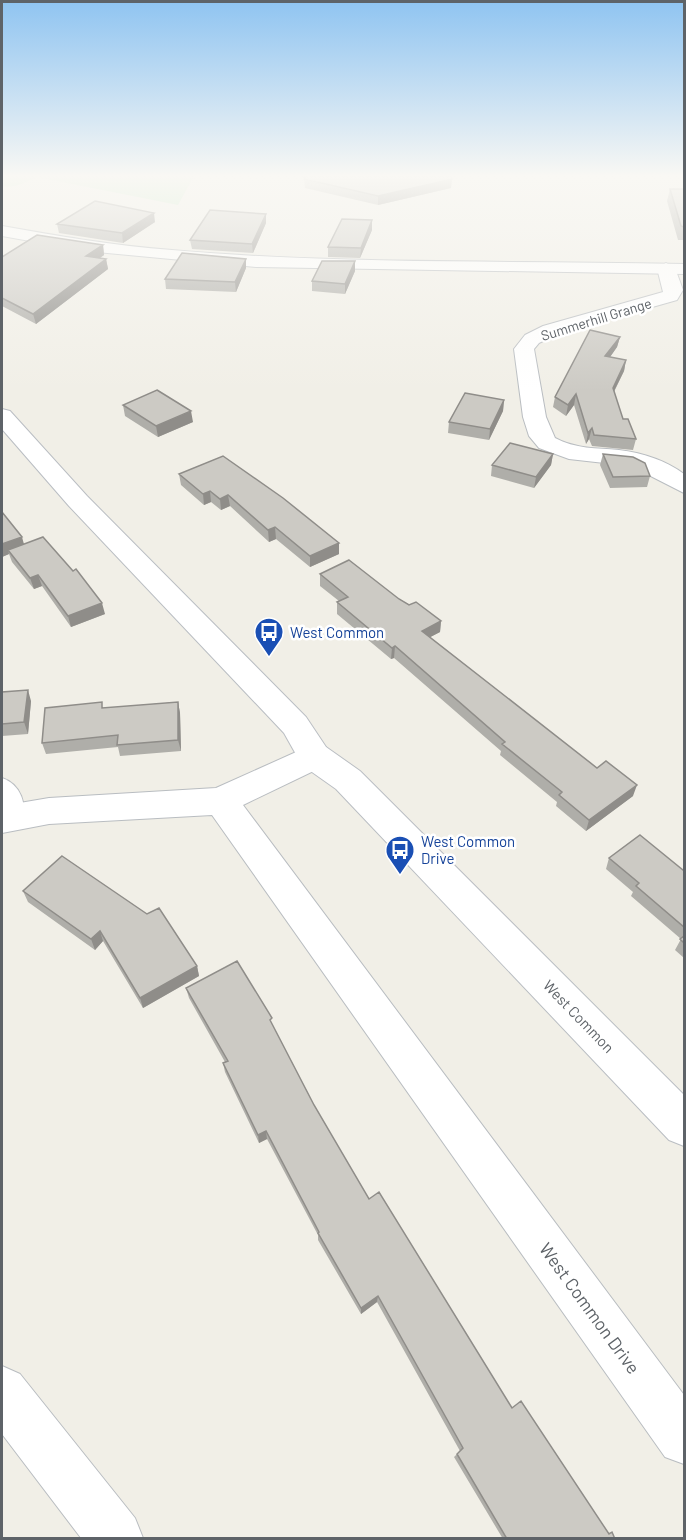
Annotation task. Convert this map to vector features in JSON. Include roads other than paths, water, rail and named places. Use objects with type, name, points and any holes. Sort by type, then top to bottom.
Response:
[{"type":"street","points":[[96,248],[204,257],[396,266],[675,268]]},
{"type":"street","name":"Summerhill Grange","points":[[675,268],[674,290],[670,296],[550,330],[532,339],[524,349],[539,430],[546,443],[566,452],[633,459],[654,466],[684,486]]},
{"type":"street","name":"West Common","points":[[2,416],[78,501],[295,725],[314,756],[348,780],[684,1125]]},
{"type":"street","points":[[5,807],[49,811],[172,806],[221,801],[314,756]]},
{"type":"street","name":"West Common Drive","points":[[221,801],[684,1438]]},
{"type":"street","points":[[2,1392],[116,1539]]},
{"type":"place","name":"West Common","points":[[269,658]]},
{"type":"place","name":"West Common Drive","points":[[400,876]]}]
